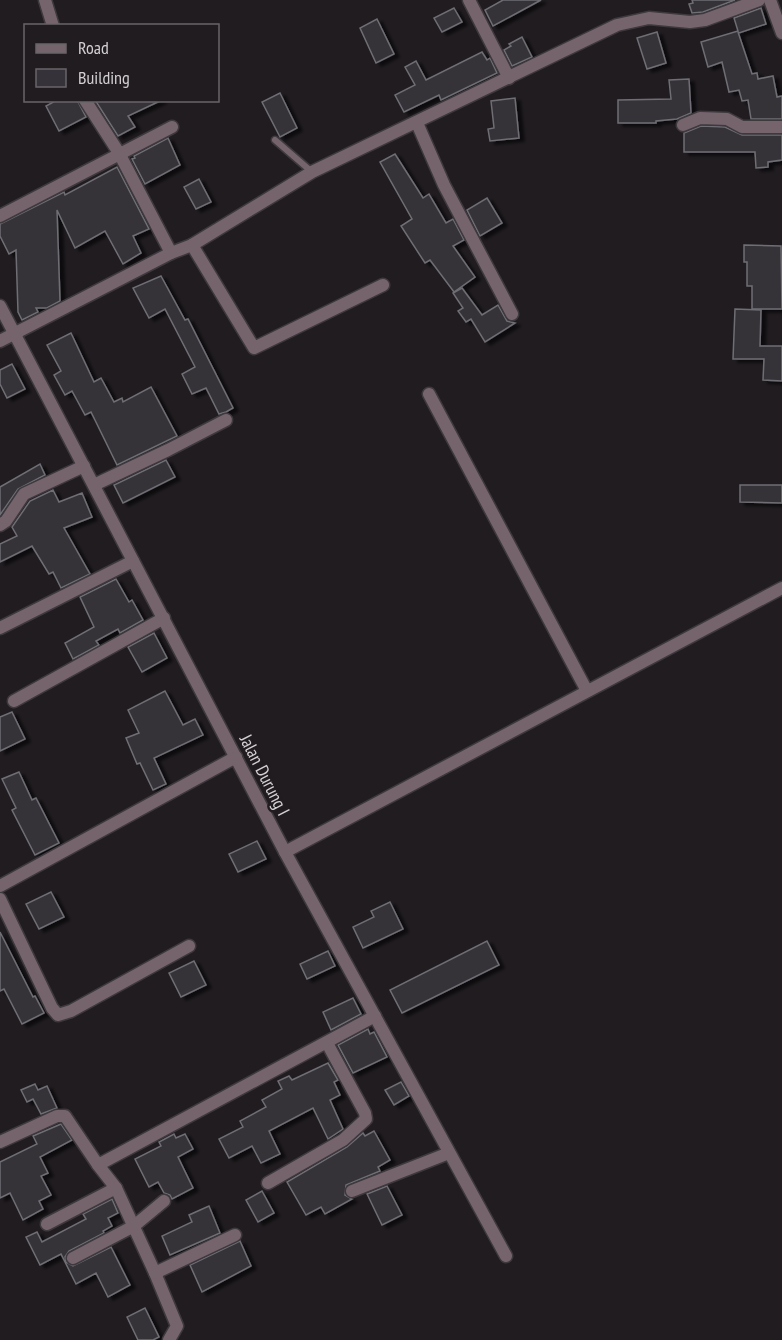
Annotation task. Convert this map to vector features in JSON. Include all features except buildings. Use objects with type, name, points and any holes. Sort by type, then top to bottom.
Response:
[{"type":"street","points":[[45,0],[52,24]]},
{"type":"street","points":[[469,0],[509,78]]},
{"type":"street","points":[[0,341],[192,244],[312,172],[617,25],[649,18],[690,22],[705,20],[759,0]]},
{"type":"street","points":[[770,0],[782,33]]},
{"type":"street","points":[[86,102],[119,153],[171,253]]},
{"type":"street","points":[[683,125],[700,118],[727,119],[742,127],[782,127]]},
{"type":"street","points":[[417,123],[444,185],[512,314]]},
{"type":"street","points":[[0,216],[172,126]]},
{"type":"street","points":[[192,244],[254,348],[383,285]]},
{"type":"street","name":"Jalan Durung I","points":[[0,306],[285,852],[506,1256]]},
{"type":"street","points":[[429,394],[587,692]]},
{"type":"street","points":[[94,485],[226,420]]},
{"type":"street","points":[[0,525],[6,521],[24,494],[84,466]]},
{"type":"street","points":[[0,628],[133,561]]},
{"type":"street","points":[[285,852],[782,588]]},
{"type":"street","points":[[14,701],[164,618]]},
{"type":"street","points":[[0,886],[236,757]]},
{"type":"street","points":[[0,899],[52,1008],[58,1015],[71,1011],[189,946]]},
{"type":"street","points":[[98,1165],[375,1016]]},
{"type":"street","points":[[268,1184],[343,1140],[366,1119],[327,1043]]},
{"type":"street","points":[[0,1142],[57,1116],[65,1116],[116,1188],[156,1273],[177,1326],[169,1340]]},
{"type":"street","points":[[352,1191],[449,1153]]},
{"type":"street","points":[[47,1224],[116,1188]]},
{"type":"street","points":[[72,1258],[134,1226],[164,1201]]},
{"type":"street","points":[[156,1273],[235,1235]]},
{"type":"lane","points":[[275,140],[312,172]]}]
